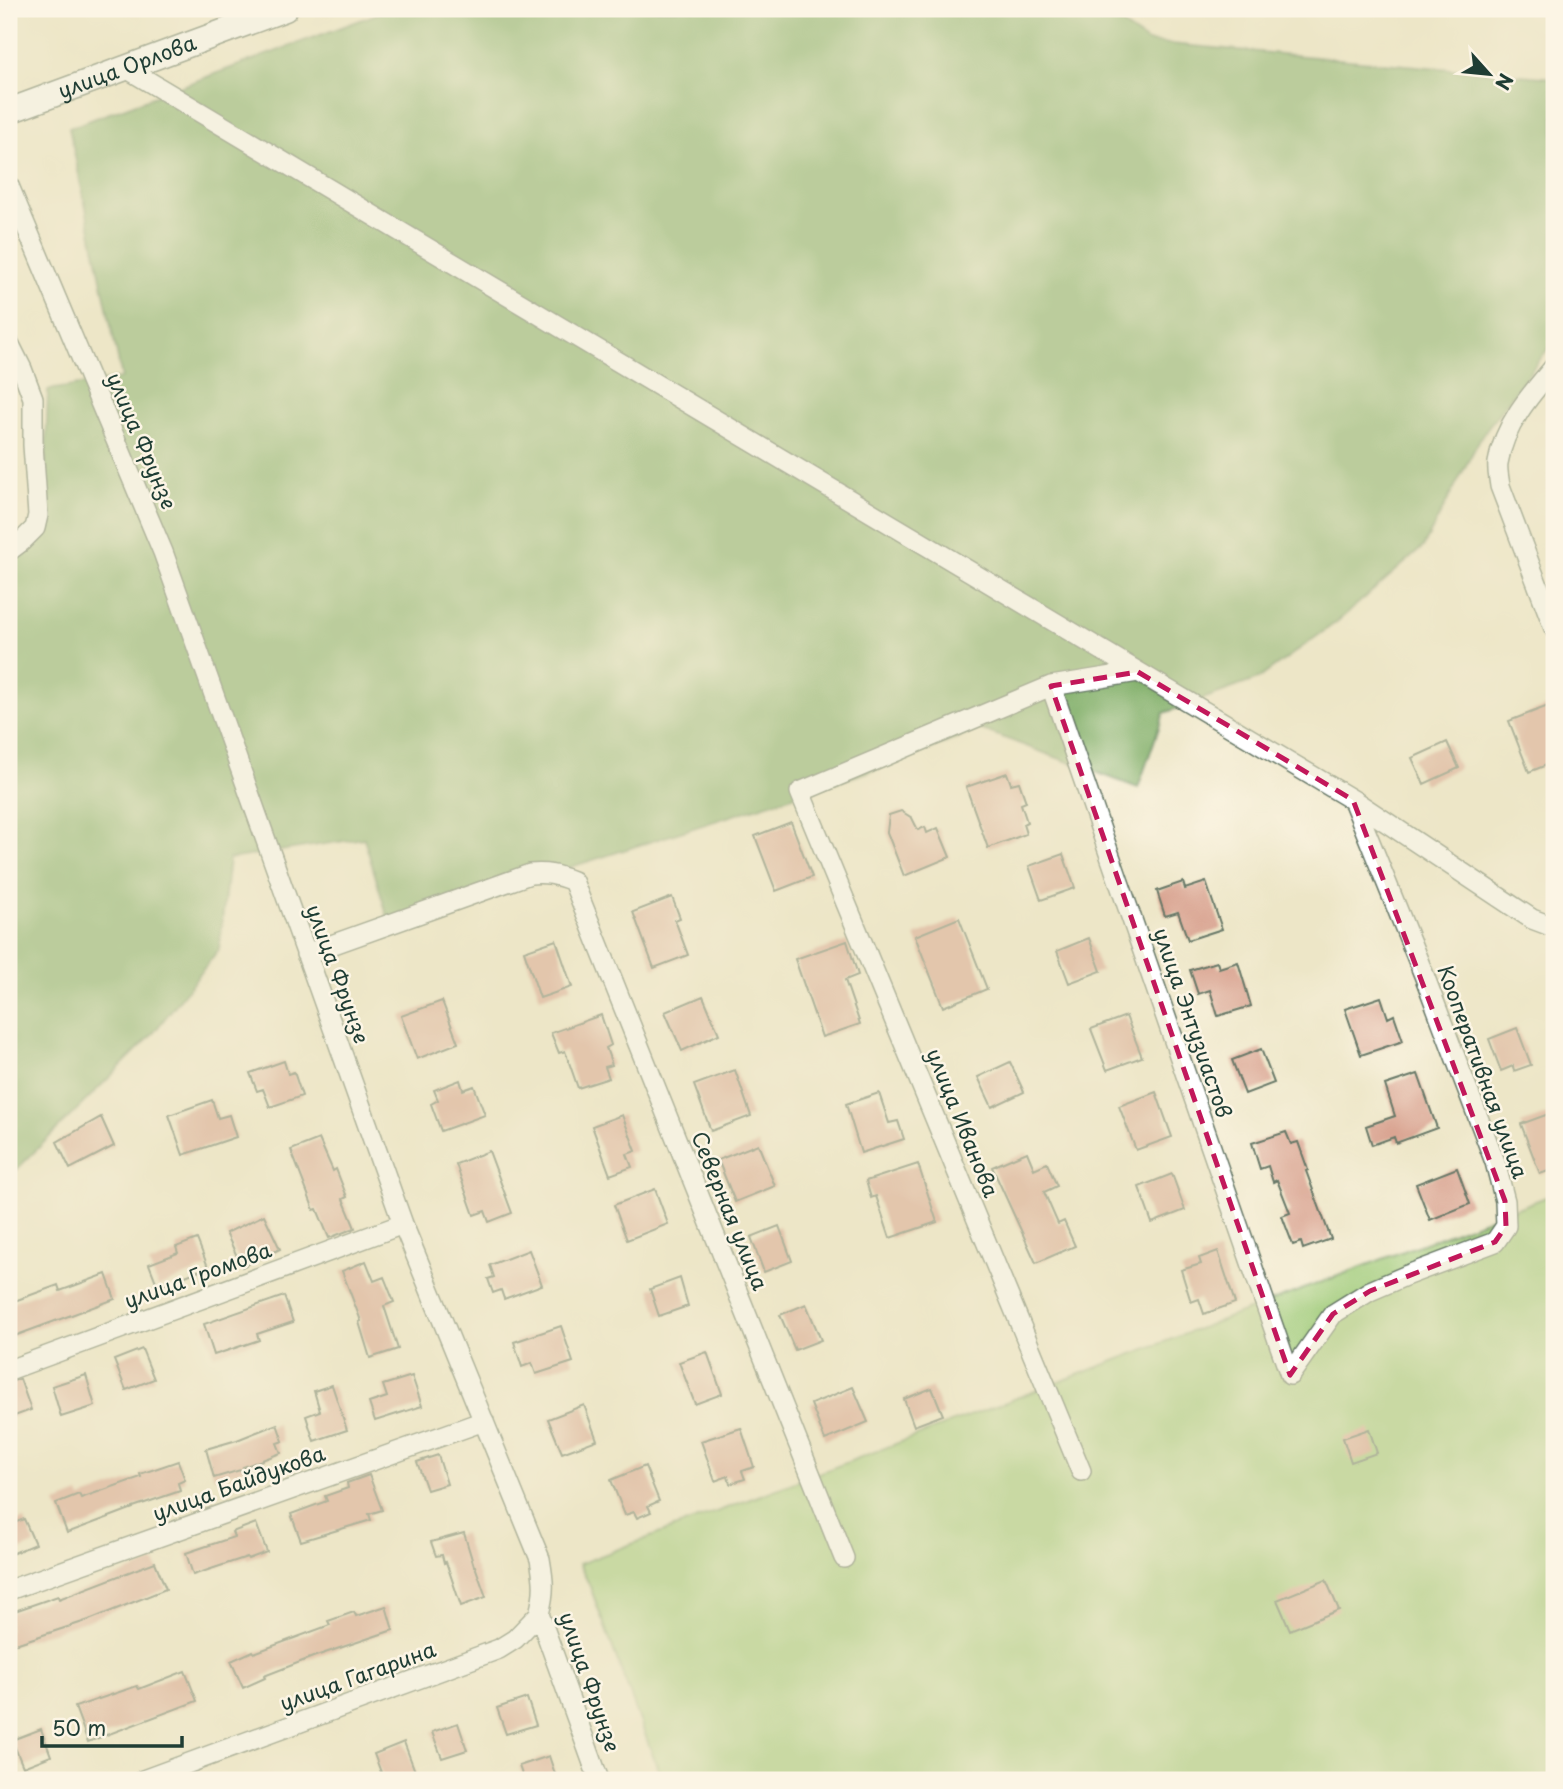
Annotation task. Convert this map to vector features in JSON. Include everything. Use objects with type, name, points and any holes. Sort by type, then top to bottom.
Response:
[{"type":"street","name":"улица Орлова","points":[[9,111],[285,9]]},
{"type":"street","points":[[126,68],[1353,800],[1532,919],[1554,925]]},
{"type":"street","name":"улица Фрунзе","points":[[9,190],[163,552],[403,1224],[540,1559],[544,1598],[539,1614],[599,1780]]},
{"type":"street","points":[[9,345],[33,398],[37,515],[35,528],[9,551]]},
{"type":"street","points":[[1554,367],[1513,420],[1498,466],[1500,486],[1554,628]]},
{"type":"street","points":[[1051,686],[1138,671]]},
{"type":"street","name":"улица Иванова","points":[[1051,686],[800,792],[1081,1471]]},
{"type":"street","name":"улица Энтузиастов","points":[[1051,686],[1290,1375]]},
{"type":"street","name":"Кооперативная улица","points":[[1290,1375],[1333,1314],[1370,1291],[1495,1242],[1506,1226],[1505,1201],[1495,1161],[1353,800]]},
{"type":"street","name":"Северная улица","points":[[306,954],[530,874],[559,875],[573,881],[844,1558]]},
{"type":"street","name":"улица Громова","points":[[9,1370],[403,1224]]},
{"type":"street","name":"улица Байдукова","points":[[9,1590],[484,1421]]},
{"type":"street","name":"улица Гагарина","points":[[143,1780],[499,1648],[514,1639],[539,1614]]},
{"type":"highlighted area","points":[[1138,672],[1353,800],[1505,1201],[1506,1226],[1495,1242],[1370,1291],[1333,1314],[1290,1375],[1051,686]]},
{"type":"green space","points":[[390,9],[1099,9],[1148,42],[1554,78],[1554,341],[1482,435],[1423,547],[1338,621],[1258,679],[1164,713],[1138,788],[980,729],[896,763],[390,925],[364,838],[229,859],[219,949],[151,1036],[9,1177],[9,560],[43,535],[48,390],[122,378],[69,128]]},
{"type":"green space","points":[[1554,1194],[1554,1780],[662,1780],[589,1584],[579,1564]]},
{"type":"building","points":[[1548,706],[1554,721],[1554,762],[1529,772],[1509,721]]},
{"type":"building","points":[[1447,742],[1459,768],[1424,784],[1412,758]]},
{"type":"building","points":[[1007,773],[1011,784],[1019,782],[1026,802],[1021,804],[1027,822],[1023,824],[1026,834],[988,848],[966,787]]},
{"type":"building","points":[[901,811],[912,818],[918,830],[925,827],[927,833],[938,828],[950,857],[904,876],[887,832],[889,815]]},
{"type":"building","points":[[791,822],[812,877],[776,891],[755,836]]},
{"type":"building","points":[[1063,854],[1075,888],[1041,900],[1029,866]]},
{"type":"building","points":[[1183,882],[1185,889],[1206,882],[1222,929],[1188,940],[1178,912],[1165,916],[1157,891]]},
{"type":"building","points":[[672,897],[680,918],[675,920],[688,955],[654,968],[633,912]]},
{"type":"building","points":[[959,918],[987,989],[943,1007],[915,936]]},
{"type":"building","points":[[1089,938],[1101,971],[1069,983],[1057,951]]},
{"type":"building","points":[[556,940],[572,987],[540,998],[524,951]]},
{"type":"building","points":[[847,941],[858,975],[845,980],[860,1024],[822,1037],[795,959]]},
{"type":"building","points":[[1217,962],[1219,968],[1238,962],[1251,1006],[1218,1016],[1210,990],[1198,994],[1190,970]]},
{"type":"building","points":[[703,996],[719,1034],[682,1051],[665,1012]]},
{"type":"building","points":[[1381,997],[1388,1018],[1394,1015],[1403,1041],[1361,1055],[1345,1009]]},
{"type":"building","points":[[442,1001],[458,1043],[417,1059],[401,1016]]},
{"type":"building","points":[[601,1015],[611,1045],[606,1048],[612,1065],[605,1067],[609,1078],[578,1088],[565,1051],[559,1053],[551,1033]]},
{"type":"building","points":[[1126,1016],[1142,1057],[1107,1070],[1091,1029]]},
{"type":"building","points":[[1517,1028],[1531,1065],[1514,1071],[1513,1066],[1501,1071],[1489,1039]]},
{"type":"building","points":[[1261,1049],[1274,1083],[1245,1094],[1232,1060]]},
{"type":"building","points":[[284,1061],[288,1074],[294,1072],[302,1096],[270,1107],[263,1089],[257,1091],[250,1073]]},
{"type":"building","points":[[1010,1062],[1024,1092],[992,1107],[978,1077]]},
{"type":"building","points":[[735,1070],[751,1116],[711,1131],[694,1085]]},
{"type":"building","points":[[1418,1074],[1437,1128],[1396,1143],[1394,1137],[1372,1145],[1366,1126],[1395,1116],[1385,1085]]},
{"type":"building","points":[[460,1080],[463,1090],[474,1086],[485,1115],[441,1131],[431,1104],[438,1100],[434,1090]]},
{"type":"building","points":[[1156,1092],[1172,1137],[1136,1150],[1119,1106]]},
{"type":"building","points":[[879,1093],[889,1123],[898,1121],[904,1139],[861,1153],[846,1104]]},
{"type":"building","points":[[212,1100],[218,1118],[229,1115],[236,1137],[183,1155],[169,1115]]},
{"type":"building","points":[[1554,1112],[1554,1169],[1540,1174],[1521,1124]]},
{"type":"building","points":[[622,1115],[636,1151],[627,1154],[632,1167],[610,1175],[592,1126]]},
{"type":"building","points":[[101,1117],[114,1146],[70,1169],[57,1142]]},
{"type":"building","points":[[1286,1132],[1291,1144],[1298,1142],[1331,1239],[1303,1249],[1301,1242],[1293,1245],[1282,1216],[1290,1213],[1277,1180],[1273,1182],[1268,1166],[1260,1169],[1252,1143]]},
{"type":"building","points":[[319,1139],[333,1171],[336,1169],[347,1197],[343,1199],[355,1228],[329,1238],[317,1209],[314,1210],[291,1150]]},
{"type":"building","points":[[758,1144],[775,1186],[735,1202],[718,1160]]},
{"type":"building","points":[[489,1151],[512,1213],[489,1222],[485,1211],[474,1215],[456,1164]]},
{"type":"building","points":[[1027,1152],[1034,1169],[1047,1163],[1057,1186],[1044,1192],[1058,1224],[1064,1221],[1075,1246],[1036,1263],[992,1167]]},
{"type":"building","points":[[918,1164],[937,1222],[890,1238],[876,1196],[871,1198],[866,1181]]},
{"type":"building","points":[[1457,1168],[1470,1204],[1430,1220],[1416,1184]]},
{"type":"building","points":[[1172,1174],[1185,1210],[1152,1223],[1139,1187]]},
{"type":"building","points":[[655,1189],[668,1224],[627,1240],[614,1205]]},
{"type":"building","points":[[264,1215],[280,1249],[242,1267],[226,1233]]},
{"type":"building","points":[[779,1226],[792,1261],[764,1272],[751,1237]]},
{"type":"building","points":[[197,1239],[208,1267],[158,1287],[149,1264],[178,1253],[176,1247]]},
{"type":"building","points":[[529,1250],[542,1285],[504,1299],[501,1290],[493,1293],[488,1279],[494,1277],[490,1265]]},
{"type":"building","points":[[1218,1251],[1235,1303],[1204,1314],[1199,1299],[1191,1302],[1181,1270],[1201,1264],[1199,1258]]},
{"type":"building","points":[[366,1261],[374,1281],[384,1277],[394,1302],[384,1306],[398,1349],[370,1358],[359,1322],[361,1321],[342,1271]]},
{"type":"building","points":[[106,1274],[115,1299],[9,1338],[9,1303],[58,1285],[60,1291]]},
{"type":"building","points":[[680,1278],[688,1306],[659,1316],[650,1289]]},
{"type":"building","points":[[284,1296],[293,1322],[257,1334],[259,1340],[214,1355],[204,1324]]},
{"type":"building","points":[[806,1304],[821,1340],[795,1350],[780,1315]]},
{"type":"building","points":[[561,1326],[573,1362],[536,1374],[532,1363],[522,1367],[514,1342]]},
{"type":"building","points":[[142,1349],[154,1379],[126,1390],[114,1360]]},
{"type":"building","points":[[707,1352],[722,1394],[695,1404],[679,1362]]},
{"type":"building","points":[[86,1375],[95,1406],[61,1417],[52,1386]]},
{"type":"building","points":[[412,1376],[422,1406],[375,1421],[369,1403],[387,1397],[383,1385]]},
{"type":"building","points":[[20,1379],[31,1410],[9,1418],[9,1382]]},
{"type":"building","points":[[332,1385],[347,1430],[314,1441],[306,1416],[320,1411],[314,1391]]},
{"type":"building","points":[[853,1387],[868,1422],[825,1440],[811,1404]]},
{"type":"building","points":[[932,1388],[943,1415],[914,1426],[904,1399]]},
{"type":"building","points":[[584,1405],[597,1440],[562,1453],[548,1419]]},
{"type":"building","points":[[277,1424],[283,1441],[277,1443],[281,1453],[214,1478],[206,1449]]},
{"type":"building","points":[[741,1428],[754,1467],[742,1471],[745,1479],[730,1484],[728,1476],[715,1481],[701,1441]]},
{"type":"building","points":[[1369,1429],[1377,1453],[1351,1462],[1343,1438]]},
{"type":"building","points":[[438,1455],[447,1484],[427,1490],[417,1462]]},
{"type":"building","points":[[178,1461],[185,1480],[178,1483],[180,1491],[67,1533],[56,1503],[79,1494],[81,1498]]},
{"type":"building","points":[[645,1466],[659,1501],[648,1506],[651,1512],[637,1518],[634,1512],[625,1515],[611,1480]]},
{"type":"building","points":[[369,1475],[382,1510],[369,1514],[371,1520],[301,1541],[291,1514],[327,1501],[325,1496],[348,1488],[347,1483]]},
{"type":"building","points":[[24,1519],[35,1544],[9,1555],[9,1525]]},
{"type":"building","points":[[256,1523],[267,1552],[193,1575],[186,1553],[234,1537],[232,1532]]},
{"type":"building","points":[[464,1533],[486,1597],[461,1606],[446,1562],[444,1563],[442,1555],[436,1556],[431,1542]]},
{"type":"building","points":[[155,1562],[166,1589],[89,1620],[9,1646],[9,1613],[58,1596],[59,1599]]},
{"type":"building","points":[[1326,1580],[1339,1610],[1290,1630],[1277,1600]]},
{"type":"building","points":[[386,1606],[393,1630],[313,1657],[264,1676],[265,1678],[243,1688],[231,1661],[330,1625],[328,1621],[354,1612],[356,1616]]},
{"type":"building","points":[[185,1671],[197,1701],[88,1742],[75,1707],[137,1686],[139,1689]]},
{"type":"building","points":[[527,1698],[536,1725],[506,1734],[497,1708]]},
{"type":"building","points":[[458,1723],[467,1750],[442,1758],[432,1732]]},
{"type":"building","points":[[41,1729],[51,1756],[23,1767],[12,1740]]},
{"type":"building","points":[[404,1742],[416,1774],[399,1780],[384,1780],[374,1754]]},
{"type":"building","points":[[549,1756],[557,1780],[524,1780],[519,1766]]}]
